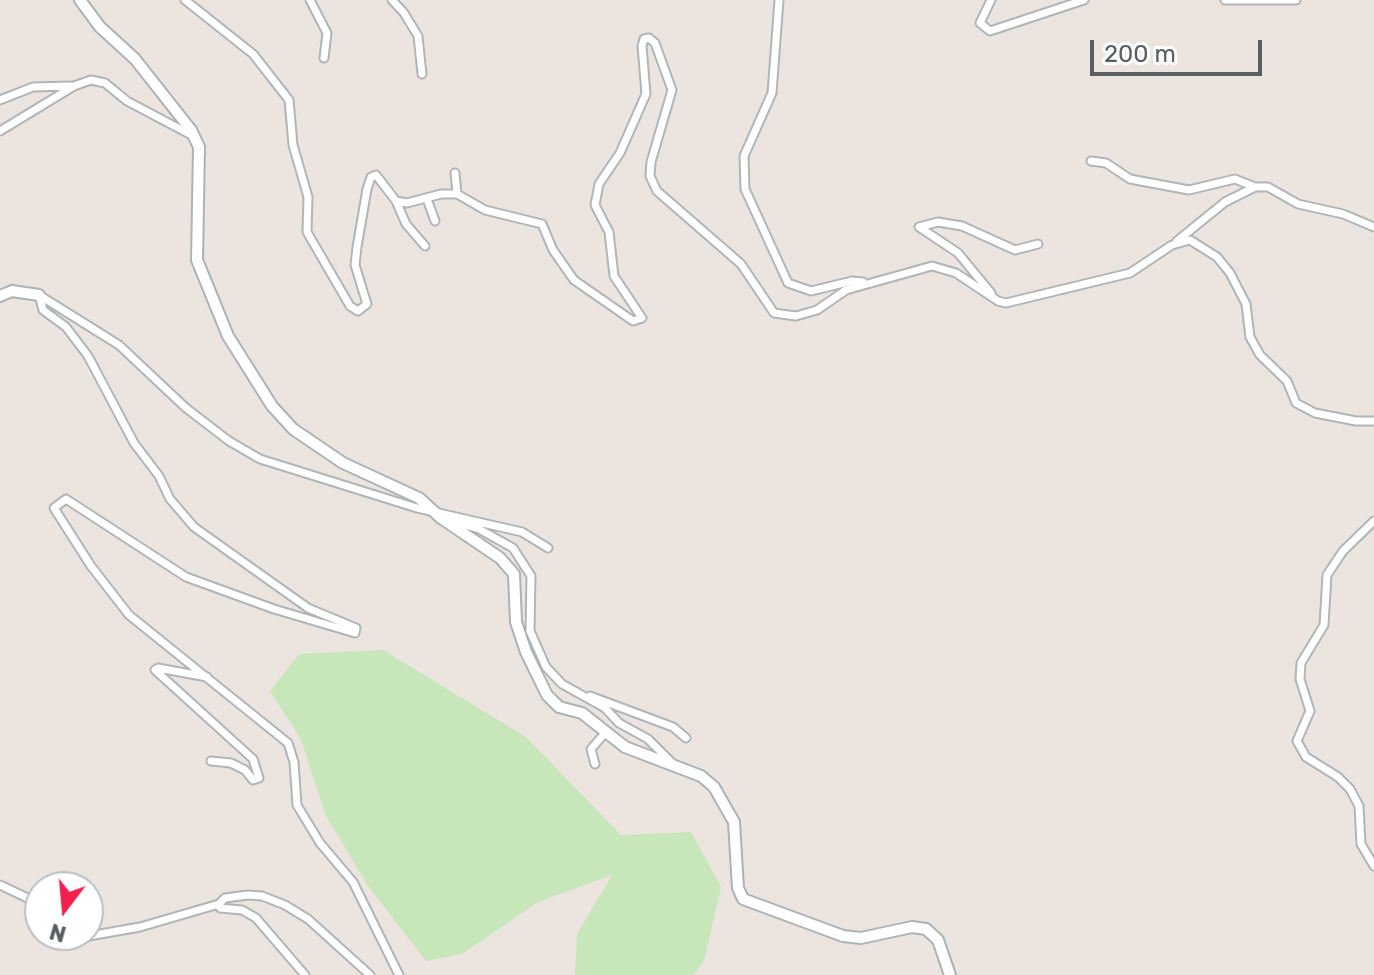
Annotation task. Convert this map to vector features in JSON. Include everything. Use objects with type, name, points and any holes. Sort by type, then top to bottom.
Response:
[{"type":"street","points":[[80,0],[100,27],[135,59],[195,137],[199,147],[197,260],[228,336],[272,406],[293,429],[343,463],[387,480],[419,498],[500,558],[514,574],[516,622],[526,652],[547,695],[559,707],[582,713],[625,747],[701,776],[714,787],[734,822],[738,888],[743,899],[843,936],[861,938],[912,927],[926,929],[938,940],[950,975]]},
{"type":"street","points":[[185,0],[253,54],[289,100],[293,145],[308,197],[307,232],[350,306],[358,311],[367,304],[355,265],[371,177],[376,175],[396,201],[406,224],[425,246]]},
{"type":"street","points":[[310,0],[327,33],[324,58]]},
{"type":"street","points":[[392,0],[418,36],[422,74]]},
{"type":"street","points":[[779,0],[772,93],[744,156],[745,189],[788,283],[811,291],[852,281],[867,283]]},
{"type":"street","points":[[991,0],[980,23],[990,31],[1084,0]]},
{"type":"street","points":[[1225,0],[1296,0]]},
{"type":"street","points":[[396,201],[407,203],[457,194],[485,210],[542,224],[553,250],[574,280],[633,321],[642,318],[614,276],[609,232],[595,205],[599,184],[620,153],[646,94],[642,46],[644,39],[649,38],[655,43],[672,90],[651,162],[650,176],[657,191],[741,264],[774,313],[796,316],[817,310],[846,290],[924,268],[943,267],[1006,303],[1130,273],[1172,245],[1225,202],[1255,187]]},
{"type":"street","points":[[0,131],[74,86],[91,80],[105,83],[127,101],[170,122],[184,135],[195,137]]},
{"type":"street","points":[[0,100],[33,87],[74,86]]},
{"type":"street","points":[[1091,161],[1106,163],[1130,179],[1189,190],[1235,179],[1255,187],[1268,187],[1298,204],[1343,214],[1374,227]]},
{"type":"street","points":[[455,173],[457,194]]},
{"type":"street","points":[[427,199],[435,221]]},
{"type":"street","points":[[998,301],[961,256],[919,227],[938,222],[966,227],[1015,250],[1038,244]]},
{"type":"street","points":[[1172,245],[1190,240],[1217,257],[1245,300],[1247,329],[1258,352],[1280,370],[1291,397],[1300,406],[1352,421],[1374,421]]},
{"type":"street","points":[[0,296],[12,291],[39,295],[119,345],[186,408],[229,441],[260,459],[437,514],[498,538],[525,562],[531,576],[530,631],[546,667],[562,684],[673,727],[686,738]]},
{"type":"street","points":[[39,295],[43,310],[66,327],[88,356],[134,443],[159,476],[170,499],[194,527],[308,608],[356,628],[355,633],[186,577],[66,499],[54,508],[129,615],[288,743],[294,762],[297,805],[320,843],[353,882],[399,975]]},
{"type":"street","points":[[437,514],[522,532],[548,548]]},
{"type":"street","points":[[1374,521],[1343,551],[1327,575],[1324,625],[1301,663],[1300,679],[1310,711],[1297,741],[1306,757],[1338,777],[1350,789],[1359,806],[1361,844],[1374,866]]},
{"type":"street","points":[[209,678],[155,670],[253,759],[259,778],[253,780],[245,770],[231,763],[211,761]]},
{"type":"street","points":[[585,695],[605,708],[619,723],[648,739],[677,767]]},
{"type":"street","points":[[595,764],[591,749],[605,733]]},
{"type":"street","points":[[3,887],[24,897]]},
{"type":"street","points":[[104,933],[140,927],[219,904],[225,898],[262,896],[308,919],[370,975]]},
{"type":"street","points":[[219,904],[220,908],[242,910],[256,918],[305,975]]},
{"type":"green space","points":[[383,650],[526,737],[621,835],[691,832],[721,887],[704,960],[694,975],[575,975],[577,934],[612,875],[538,902],[462,954],[426,961],[368,886],[325,814],[301,739],[270,691],[299,654]]}]
